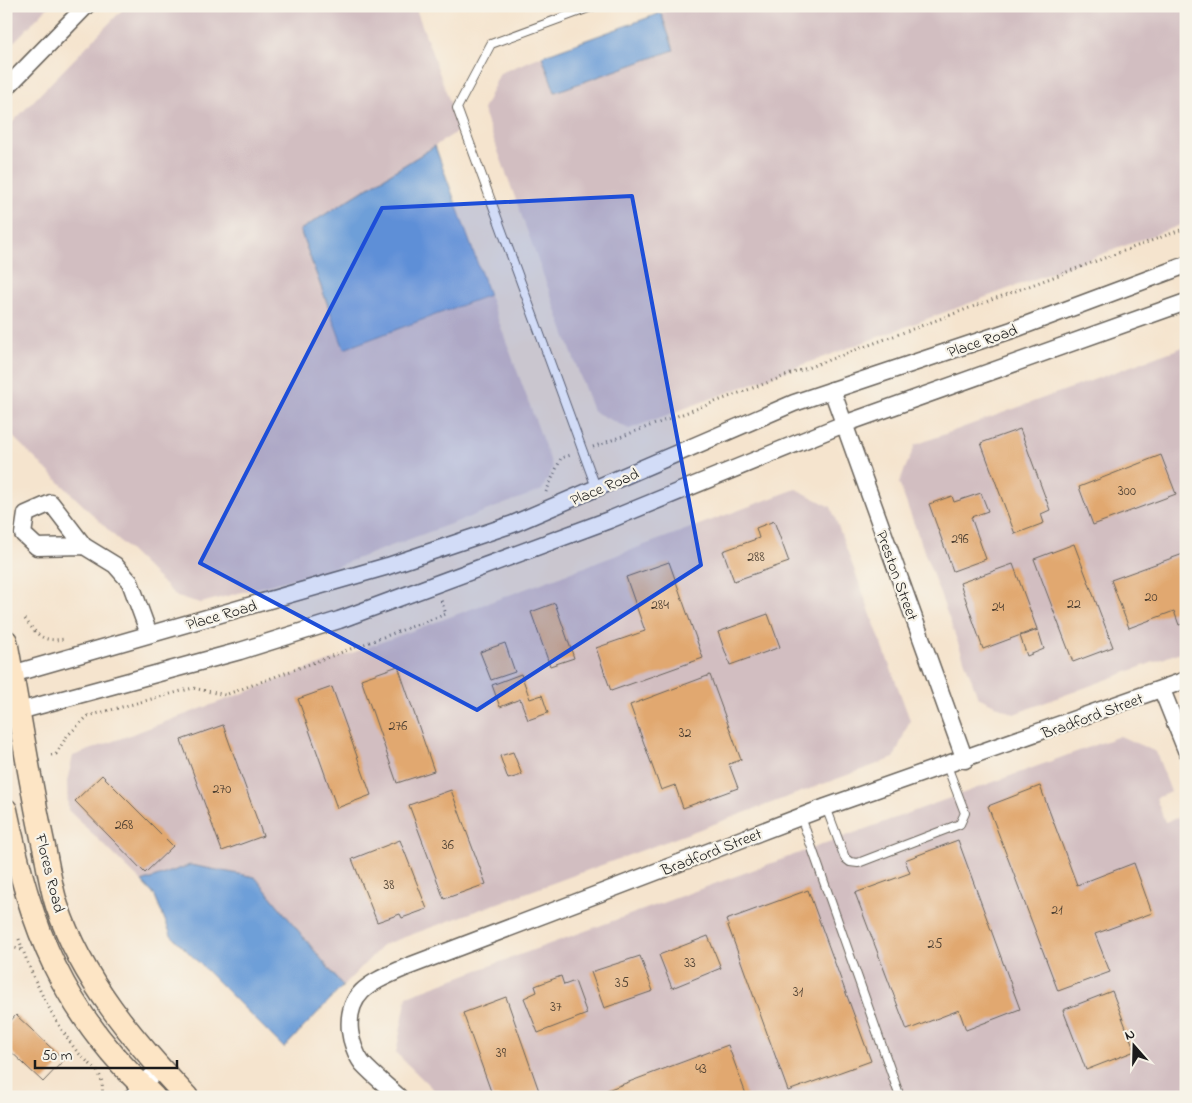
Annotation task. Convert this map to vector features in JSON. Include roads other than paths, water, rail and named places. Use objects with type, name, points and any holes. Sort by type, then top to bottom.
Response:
[{"type":"main road","name":"Flores Road","points":[[6,642],[39,823],[57,906],[72,941],[98,989],[159,1068],[186,1097]]},
{"type":"main road","name":"Flores Road","points":[[6,810],[25,890],[38,930],[58,974],[78,1010],[143,1093]]},
{"type":"street","points":[[6,88],[86,6]]},
{"type":"street","name":"Place Road","points":[[12,674],[388,566],[513,524],[597,490],[794,403],[1012,330],[1186,266]]},
{"type":"street","name":"Place Road","points":[[19,711],[240,651],[338,620],[609,520],[844,424],[1186,302]]},
{"type":"street","name":"Preston Street","points":[[832,390],[965,760]]},
{"type":"street","points":[[84,546],[115,564],[130,582],[149,634]]},
{"type":"street","name":"Bradford Street","points":[[399,1097],[361,1062],[351,1039],[349,1017],[354,1000],[370,984],[404,968],[826,807],[965,760],[1186,680]]},
{"type":"street","points":[[1162,690],[1186,750]]},
{"type":"street","points":[[143,1093],[159,1068]]},
{"type":"lane","points":[[594,6],[491,44],[457,108],[597,490]]},
{"type":"lane","points":[[826,807],[845,858],[858,863],[960,824],[965,813],[947,766]]},
{"type":"lane","points":[[802,816],[900,1097]]},
{"type":"water","points":[[661,13],[674,50],[555,92],[542,56]]},
{"type":"water","points":[[435,146],[489,295],[344,349],[300,230]]},
{"type":"water","points":[[190,865],[255,877],[343,986],[284,1048],[171,935],[155,896],[142,882]]}]
